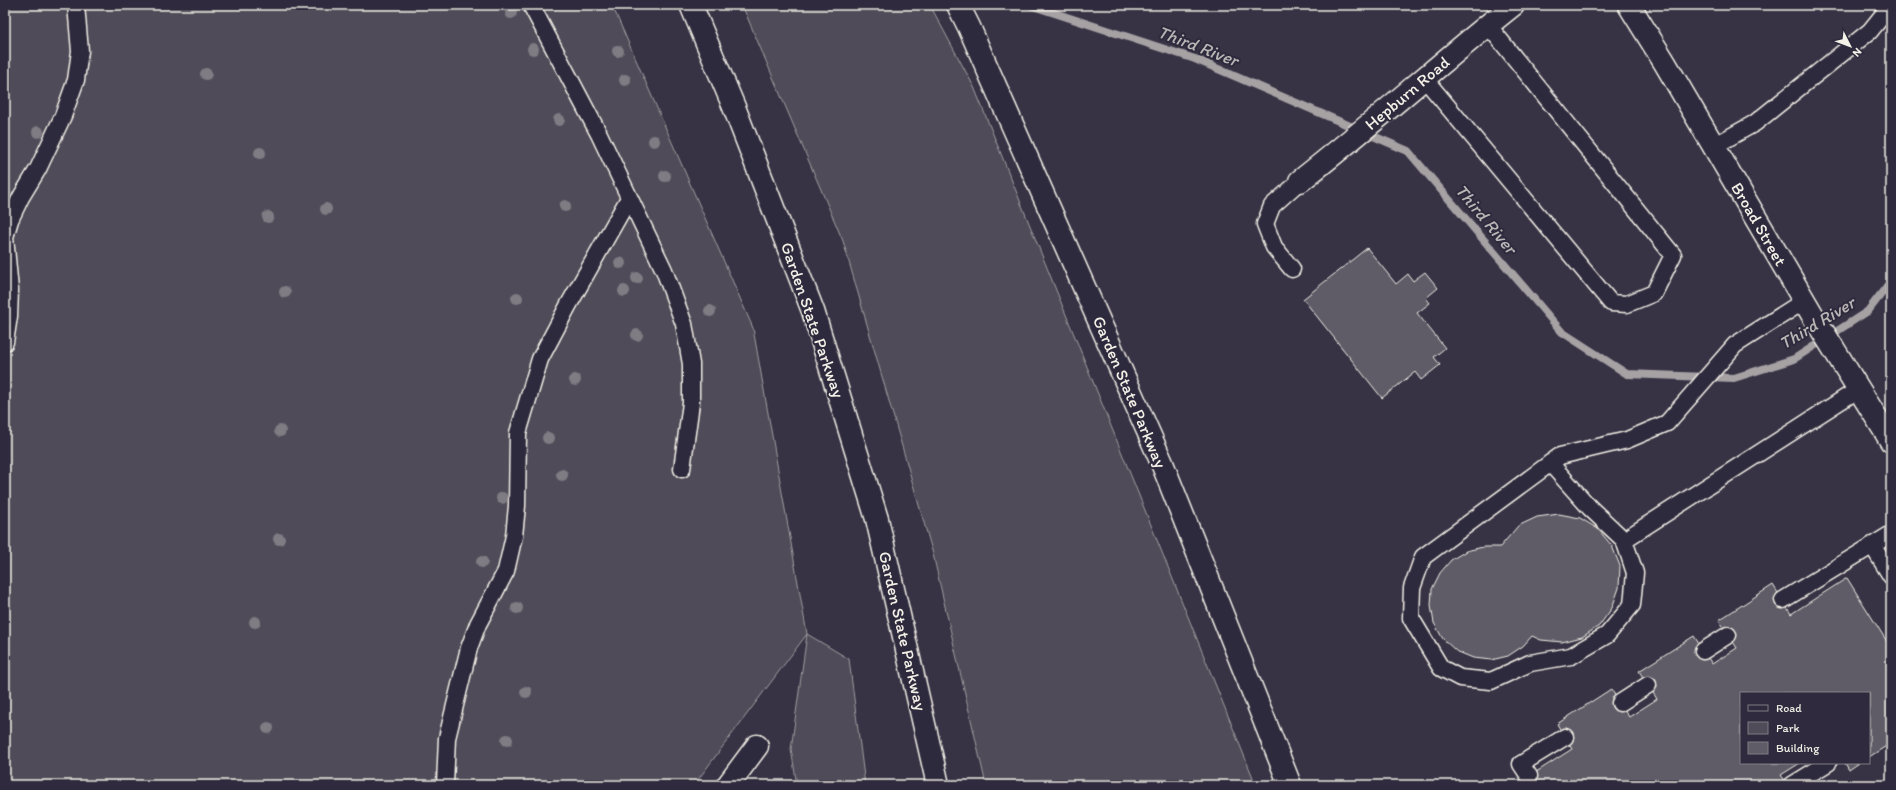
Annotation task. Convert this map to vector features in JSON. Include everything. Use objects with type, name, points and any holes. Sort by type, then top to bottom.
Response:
[{"type":"main road","name":"Garden State Parkway","points":[[691,5],[734,107],[813,311],[877,519],[938,785]]},
{"type":"main road","name":"Garden State Parkway","points":[[958,5],[970,27],[1162,463],[1290,785]]},
{"type":"main road","name":"Hepburn Road","points":[[1300,181],[1353,139],[1513,5]]},
{"type":"main road","name":"Broad Street","points":[[1629,5],[1714,146],[1808,307],[1891,441]]},
{"type":"main road","points":[[927,785],[929,744]]},
{"type":"main road","points":[[728,785],[757,746]]},
{"type":"lane","points":[[5,342],[9,316],[10,290],[5,237],[10,220],[20,197],[38,169],[63,116],[76,80],[80,51],[76,5]]},
{"type":"lane","points":[[531,5],[599,134],[664,270],[684,324],[691,364],[691,403],[682,469]]},
{"type":"lane","points":[[1714,146],[1761,118],[1870,31],[1891,5]]},
{"type":"lane","points":[[1424,78],[1611,303],[1627,304],[1654,293],[1673,255],[1488,25]]},
{"type":"lane","points":[[1292,269],[1274,247],[1265,224],[1272,206],[1300,181]]},
{"type":"lane","points":[[445,785],[447,738],[469,648],[478,624],[506,571],[514,536],[517,506],[518,434],[540,359],[629,198]]},
{"type":"lane","points":[[1550,463],[1590,508],[1624,540],[1635,572],[1632,605],[1607,635],[1571,656],[1530,663],[1491,681],[1460,678],[1441,668],[1411,618],[1412,588],[1423,557],[1550,463],[1560,456],[1627,440],[1667,423],[1687,402],[1734,345],[1808,307]]},
{"type":"lane","points":[[1624,540],[1854,381]]},
{"type":"lane","points":[[1783,600],[1891,534]]},
{"type":"lane","points":[[1872,545],[1891,576]]},
{"type":"lane","points":[[1703,651],[1728,635]]},
{"type":"lane","points":[[1620,703],[1648,685]]},
{"type":"lane","points":[[1529,776],[1521,764],[1565,737]]},
{"type":"lane","points":[[1792,785],[1826,764]]},
{"type":"green space","points":[[5,5],[612,5],[753,328],[807,634],[694,785],[5,785]]},
{"type":"green space","points":[[742,5],[930,5],[974,87],[1256,785],[986,785],[933,554],[843,241]]},
{"type":"green space","points":[[807,634],[849,659],[865,785],[797,785],[791,749]]},
{"type":"building","points":[[1367,248],[1396,284],[1408,274],[1413,281],[1425,272],[1438,288],[1426,298],[1430,303],[1417,313],[1445,348],[1434,357],[1440,365],[1421,380],[1415,372],[1382,398],[1303,299]]},
{"type":"building","points":[[1559,514],[1580,518],[1598,529],[1612,546],[1620,566],[1619,588],[1612,608],[1599,626],[1582,637],[1562,642],[1541,640],[1532,636],[1523,646],[1508,656],[1491,660],[1473,658],[1456,651],[1443,639],[1434,623],[1431,606],[1432,589],[1440,573],[1451,560],[1466,551],[1483,547],[1500,547],[1518,526],[1537,517]]},
{"type":"building","points":[[1847,578],[1891,648],[1891,704],[1888,706],[1891,711],[1891,743],[1870,756],[1870,692],[1740,692],[1740,764],[1798,764],[1781,775],[1788,785],[1520,785],[1519,783],[1572,749],[1557,724],[1611,689],[1629,717],[1657,699],[1639,671],[1694,636],[1712,664],[1737,648],[1719,620],[1773,585],[1791,614]]},
{"type":"building","points":[[1846,764],[1858,764],[1849,770]]},
{"type":"waterway","name":"Third River","points":[[1030,5],[1195,59],[1408,151],[1562,332],[1627,374],[1734,378],[1794,359],[1868,311],[1891,281]]}]
